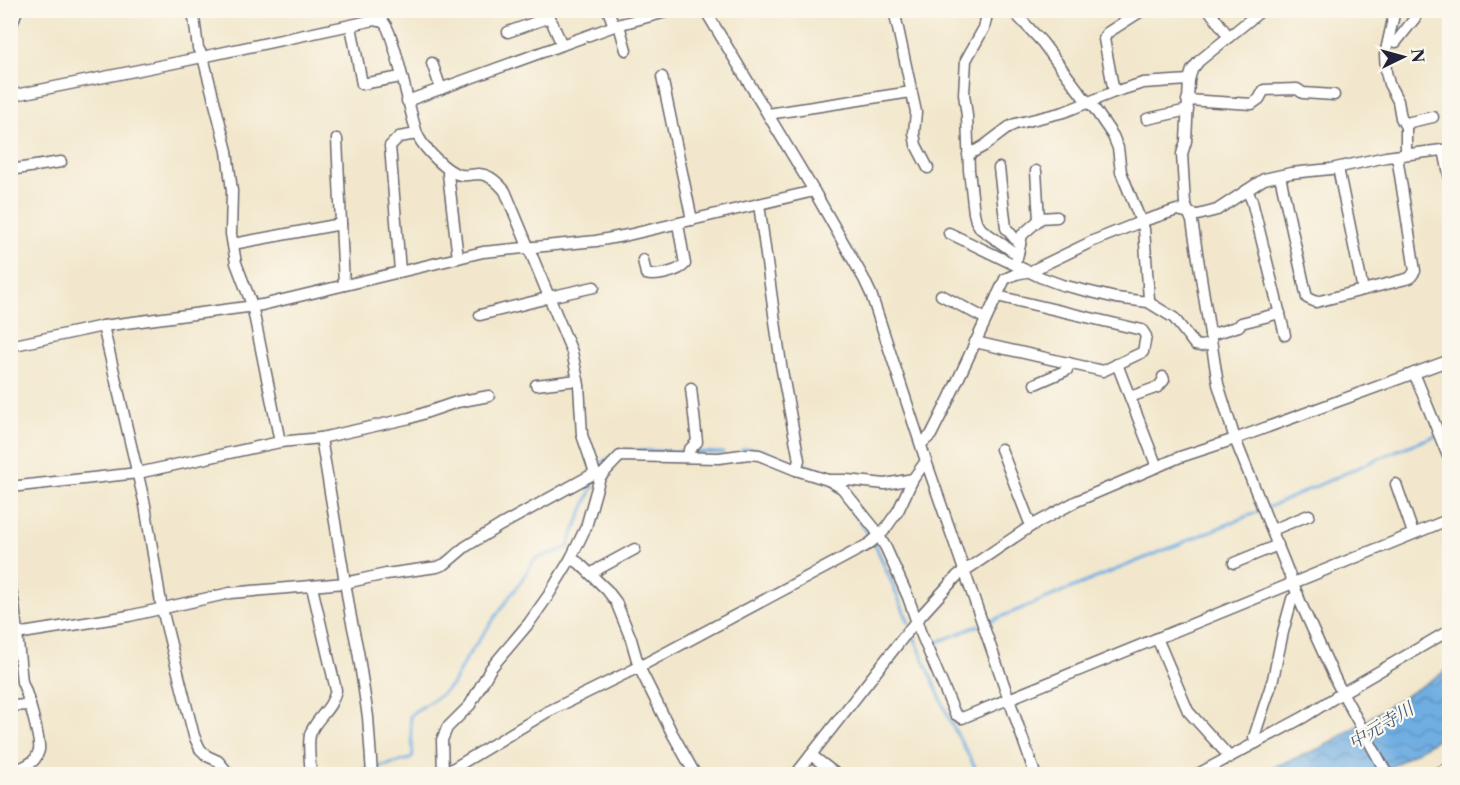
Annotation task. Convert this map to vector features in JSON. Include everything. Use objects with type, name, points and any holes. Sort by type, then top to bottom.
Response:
[{"type":"main road","points":[[1440,774],[1449,769]]},
{"type":"street","points":[[10,30],[17,10]]},
{"type":"street","points":[[193,10],[198,48],[203,57],[227,151],[232,191],[231,234],[236,263],[252,305],[280,442]]},
{"type":"street","points":[[382,22],[382,13],[388,10]]},
{"type":"street","points":[[608,10],[626,50]]},
{"type":"street","points":[[407,101],[616,25],[674,10]]},
{"type":"street","points":[[705,10],[814,191],[871,294],[1035,774]]},
{"type":"street","points":[[894,10],[916,112],[914,133],[916,145],[928,168]]},
{"type":"street","points":[[988,10],[984,28],[966,60],[964,94],[974,213],[981,229],[1018,254]]},
{"type":"street","points":[[1012,10],[1042,42],[1113,136],[1118,148],[1121,172],[1144,229],[1148,302]]},
{"type":"street","points":[[1113,92],[1104,39],[1107,33],[1143,10]]},
{"type":"street","points":[[1209,10],[1229,37]]},
{"type":"street","points":[[1262,10],[1199,61],[1192,70],[1189,81],[1186,141],[1182,154],[1185,204],[1192,221],[1218,384],[1236,439],[1336,683],[1387,774]]},
{"type":"street","points":[[1395,10],[1385,55],[1386,72],[1406,127]]},
{"type":"street","points":[[508,32],[548,14],[562,45]]},
{"type":"street","points":[[1389,40],[1396,42],[1415,18]]},
{"type":"street","points":[[10,96],[374,20],[382,22],[387,28],[407,101],[422,144],[454,173],[462,176],[481,174],[496,181],[505,191],[572,352],[578,380],[582,435],[598,475],[586,527],[571,558],[529,623],[491,668],[470,705],[447,728],[442,740],[444,774],[547,712],[639,667],[869,544],[898,511],[913,479],[926,460]]},
{"type":"street","points":[[351,26],[362,84],[401,77]]},
{"type":"street","points":[[432,63],[441,89]]},
{"type":"street","points":[[662,77],[692,220]]},
{"type":"street","points":[[968,155],[1015,124],[1064,112],[1113,92],[1143,83],[1189,81]]},
{"type":"street","points":[[1147,119],[1188,105],[1252,104],[1259,99],[1264,90],[1297,89],[1303,93],[1334,95]]},
{"type":"street","points":[[768,114],[911,92]]},
{"type":"street","points":[[1280,176],[1307,297],[1316,302],[1410,278],[1414,271],[1401,155],[1406,127],[1410,122],[1433,117]]},
{"type":"street","points":[[400,272],[390,146],[399,137],[417,134]]},
{"type":"street","points":[[338,139],[344,285]]},
{"type":"street","points":[[921,444],[931,435],[1005,279],[1031,271],[1093,241],[1140,222],[1177,210],[1198,215],[1217,210],[1264,179],[1447,149],[1449,179]]},
{"type":"street","points":[[10,170],[61,162]]},
{"type":"street","points":[[999,168],[1006,228],[1018,254],[1031,271],[1040,276],[1062,285],[1116,298],[1148,302],[1174,318],[1195,345],[1201,346],[1239,327],[1241,323],[1280,313]]},
{"type":"street","points":[[1338,168],[1363,290]]},
{"type":"street","points":[[449,170],[458,258]]},
{"type":"street","points":[[1018,254],[1022,235],[1039,220],[1036,171]]},
{"type":"street","points":[[1247,190],[1252,201],[1286,335]]},
{"type":"street","points":[[10,346],[103,326],[262,305],[483,252],[596,241],[628,235],[814,191]]},
{"type":"street","points":[[759,204],[781,365],[799,460],[796,470]]},
{"type":"street","points":[[1039,218],[1057,217]]},
{"type":"street","points":[[233,244],[341,224]]},
{"type":"street","points":[[644,260],[646,274],[651,276],[680,269],[685,264],[678,224]]},
{"type":"street","points":[[949,233],[1018,254]]},
{"type":"street","points":[[480,315],[594,287]]},
{"type":"street","points":[[941,295],[986,319]]},
{"type":"street","points":[[975,342],[1103,371],[1143,352],[1146,336],[1142,330],[996,296]]},
{"type":"street","points":[[103,326],[145,505],[162,609],[194,736],[200,749],[207,756],[218,761],[229,774]]},
{"type":"street","points":[[796,774],[916,621],[957,576],[1031,526],[1077,501],[1180,457],[1236,439],[1449,360]]},
{"type":"street","points":[[1035,384],[1067,370],[1069,363]]},
{"type":"street","points":[[1117,364],[1157,467]]},
{"type":"street","points":[[1414,373],[1449,461]]},
{"type":"street","points":[[1130,397],[1158,387],[1164,380],[1163,377]]},
{"type":"street","points":[[536,386],[578,380]]},
{"type":"street","points":[[688,457],[689,450],[697,442],[691,388]]},
{"type":"street","points":[[10,487],[138,473],[280,442],[321,438],[410,418],[457,402],[489,396]]},
{"type":"street","points":[[321,438],[358,651],[368,717],[372,774]]},
{"type":"street","points":[[1001,449],[1031,526]]},
{"type":"street","points":[[14,634],[162,609],[230,593],[345,583],[386,574],[437,567],[445,564],[474,542],[598,475],[620,456],[719,458],[748,454],[759,455],[828,480],[842,488],[879,535],[886,548],[955,714],[962,718],[1449,519]]},
{"type":"street","points":[[828,480],[885,484],[913,479]]},
{"type":"street","points":[[1408,479],[1392,485],[1413,533]]},
{"type":"street","points":[[1272,530],[1309,515]]},
{"type":"street","points":[[1234,563],[1278,545]]},
{"type":"street","points":[[591,574],[635,549]]},
{"type":"street","points":[[571,558],[591,574],[616,602],[632,639],[639,667],[695,774]]},
{"type":"street","points":[[10,585],[15,604],[14,634],[22,682],[40,749],[36,758],[27,765],[10,772]]},
{"type":"street","points":[[311,774],[310,736],[315,725],[335,699],[336,690],[312,587]]},
{"type":"street","points":[[1256,743],[1254,737],[1273,679],[1292,599],[1298,595]]},
{"type":"street","points":[[1198,774],[1344,696],[1449,630]]},
{"type":"street","points":[[1157,638],[1188,711],[1229,758]]},
{"type":"street","points":[[10,706],[30,705]]},
{"type":"street","points":[[811,755],[836,774]]},
{"type":"water","name":"中元寺川","points":[[1449,669],[1449,732],[1379,774],[1257,774],[1323,747]]},
{"type":"waterway","points":[[1442,432],[1450,430]]},
{"type":"waterway","points":[[1267,508],[1436,435]]},
{"type":"waterway","points":[[599,471],[604,461],[623,450],[723,453]]},
{"type":"waterway","points":[[742,450],[762,450],[795,462]]},
{"type":"waterway","points":[[802,464],[827,471],[830,476]]},
{"type":"waterway","points":[[375,768],[410,759],[413,755],[410,716],[452,685],[465,660],[535,559],[567,548],[593,486]]},
{"type":"waterway","points":[[843,497],[871,538]]},
{"type":"waterway","points":[[986,623],[1260,511]]},
{"type":"waterway","points":[[875,544],[909,623]]},
{"type":"waterway","points":[[930,645],[980,625]]},
{"type":"waterway","points":[[912,632],[952,725],[977,774]]},
{"type":"waterway","points":[[231,774],[333,773],[368,769]]},
{"type":"waterway","points":[[199,774],[225,774]]}]
